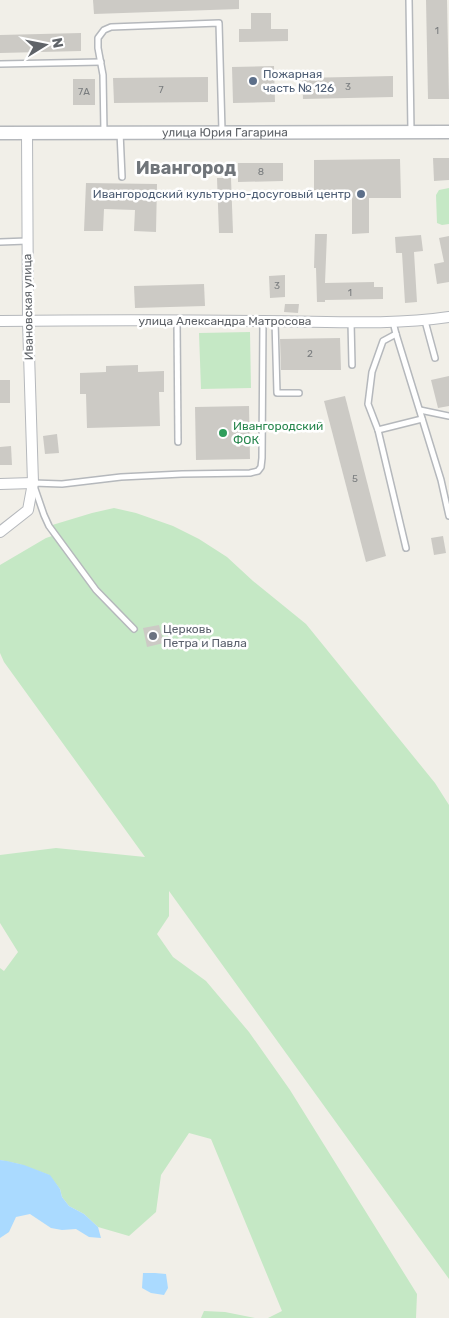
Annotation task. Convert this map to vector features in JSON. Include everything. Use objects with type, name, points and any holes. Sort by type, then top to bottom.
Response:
[{"type":"street","name":"улица Юрия Гагарина","points":[[0,132],[449,132]]},
{"type":"street","name":"Ивановская улица","points":[[0,532],[28,510],[33,482],[28,321],[26,132]]},
{"type":"street","name":"улица Александра Матросова","points":[[0,321],[394,322],[425,321],[449,317]]},
{"type":"street","points":[[0,484],[33,482]]},
{"type":"lane","points":[[409,0],[411,132]]},
{"type":"lane","points":[[104,132],[103,75],[98,38],[104,30],[111,26],[219,23],[222,132]]},
{"type":"lane","points":[[0,64],[101,62]]},
{"type":"lane","points":[[120,132],[122,177]]},
{"type":"lane","points":[[0,242],[28,242]]},
{"type":"lane","points":[[177,321],[178,442]]},
{"type":"lane","points":[[134,629],[96,590],[49,526],[33,482],[62,484],[121,477],[250,473],[258,471],[262,458],[263,321]]},
{"type":"lane","points":[[275,321],[277,393],[299,393]]},
{"type":"lane","points":[[351,321],[352,365]]},
{"type":"lane","points":[[425,321],[435,358]]},
{"type":"lane","points":[[394,322],[396,334],[441,480],[449,516]]},
{"type":"lane","points":[[396,334],[383,341],[372,372],[368,404],[378,430],[406,548]]},
{"type":"lane","points":[[420,410],[449,416]]},
{"type":"lane","points":[[378,430],[422,419]]},
{"type":"green space","points":[[449,188],[449,224],[442,225],[437,223],[436,195],[439,190]]},
{"type":"green space","points":[[250,332],[251,388],[201,389],[199,333]]},
{"type":"green space","points":[[114,508],[136,513],[173,526],[199,539],[227,557],[306,624],[435,783],[449,805],[449,1279],[169,891],[169,916],[157,934],[173,957],[206,981],[249,1032],[290,1090],[417,1294],[416,1318],[268,1318],[282,1311],[211,1139],[189,1133],[161,1175],[156,1212],[129,1236],[98,1227],[84,1214],[69,1206],[62,1197],[60,1189],[49,1175],[19,1164],[0,1160],[0,968],[4,971],[18,952],[0,923],[0,855],[56,848],[145,857],[4,662],[0,653],[0,565],[46,538],[55,535],[49,526]]},
{"type":"green space","points":[[204,1311],[225,1312],[255,1318],[201,1318]]},
{"type":"water","points":[[0,1160],[24,1165],[50,1175],[69,1206],[84,1214],[98,1227],[101,1238],[89,1237],[76,1229],[62,1230],[51,1228],[30,1214],[16,1217],[9,1232],[0,1238]]},
{"type":"water","points":[[143,1273],[166,1274],[168,1288],[164,1295],[151,1293],[142,1288]]},
{"type":"building","points":[[93,0],[239,0],[239,9],[94,14]]},
{"type":"building","points":[[426,0],[447,0],[449,99],[428,99]]},
{"type":"building","points":[[251,13],[271,13],[271,29],[288,29],[288,41],[239,42],[239,29],[251,29]]},
{"type":"building","points":[[81,33],[81,51],[0,53],[0,35]]},
{"type":"building","name":"Пожарная часть № 126","points":[[274,66],[275,102],[233,103],[232,67]]},
{"type":"building","points":[[393,76],[393,97],[303,99],[302,78]]},
{"type":"building","points":[[208,77],[208,102],[114,103],[113,78]]},
{"type":"building","points":[[73,79],[95,79],[95,105],[73,105]]},
{"type":"building","points":[[433,158],[449,158],[449,180],[434,181]]},
{"type":"building","name":"Ивангородский культурно-досуговый центр","points":[[400,159],[401,198],[369,198],[369,233],[352,234],[352,198],[320,198],[320,190],[314,190],[314,160]]},
{"type":"building","points":[[238,163],[283,163],[283,181],[238,182]]},
{"type":"building","points":[[217,178],[231,178],[233,233],[219,233]]},
{"type":"building","points":[[86,183],[157,184],[156,232],[134,231],[135,210],[104,209],[103,231],[84,231]]},
{"type":"building","points":[[315,234],[327,234],[325,283],[374,282],[374,287],[383,287],[383,299],[325,300],[325,302],[317,302],[316,268],[314,268]]},
{"type":"building","points":[[421,235],[423,251],[414,252],[417,302],[405,303],[402,253],[396,253],[395,237]]},
{"type":"building","points":[[449,236],[449,282],[437,284],[434,264],[444,262],[439,238]]},
{"type":"building","points":[[285,275],[285,297],[270,298],[269,276]]},
{"type":"building","points":[[204,284],[205,306],[135,308],[134,286]]},
{"type":"building","points":[[285,304],[299,304],[298,313],[284,312]]},
{"type":"building","points":[[340,338],[341,370],[281,370],[280,339]]},
{"type":"building","points":[[138,365],[138,372],[164,371],[164,392],[159,392],[160,426],[87,428],[86,394],[80,394],[80,373],[106,372],[106,366]]},
{"type":"building","points":[[449,376],[449,406],[438,408],[431,380]]},
{"type":"building","points":[[0,380],[10,380],[10,403],[0,403]]},
{"type":"building","points":[[345,396],[386,556],[366,562],[324,401]]},
{"type":"building","name":"Ивангородский ФОК","points":[[249,406],[250,459],[196,460],[195,407]]},
{"type":"building","points":[[57,434],[59,453],[45,454],[43,436]]},
{"type":"building","points":[[11,446],[12,465],[0,465],[0,447]]},
{"type":"building","points":[[443,536],[446,553],[434,555],[431,538]]},
{"type":"building","name":"Церковь Петра и Павла","points":[[159,625],[164,643],[147,647],[143,628]]},
{"type":"place","name":"Пожарная часть № 126","points":[[253,81]]},
{"type":"place","name":"Ивангородский культурно-досуговый центр","points":[[361,194]]},
{"type":"place","name":"Ивангородский ФОК","points":[[223,433]]},
{"type":"place","name":"Церковь Петра и Павла","points":[[153,636]]},
{"type":"district","name":"Ивангород","points":[[186,168]]}]
